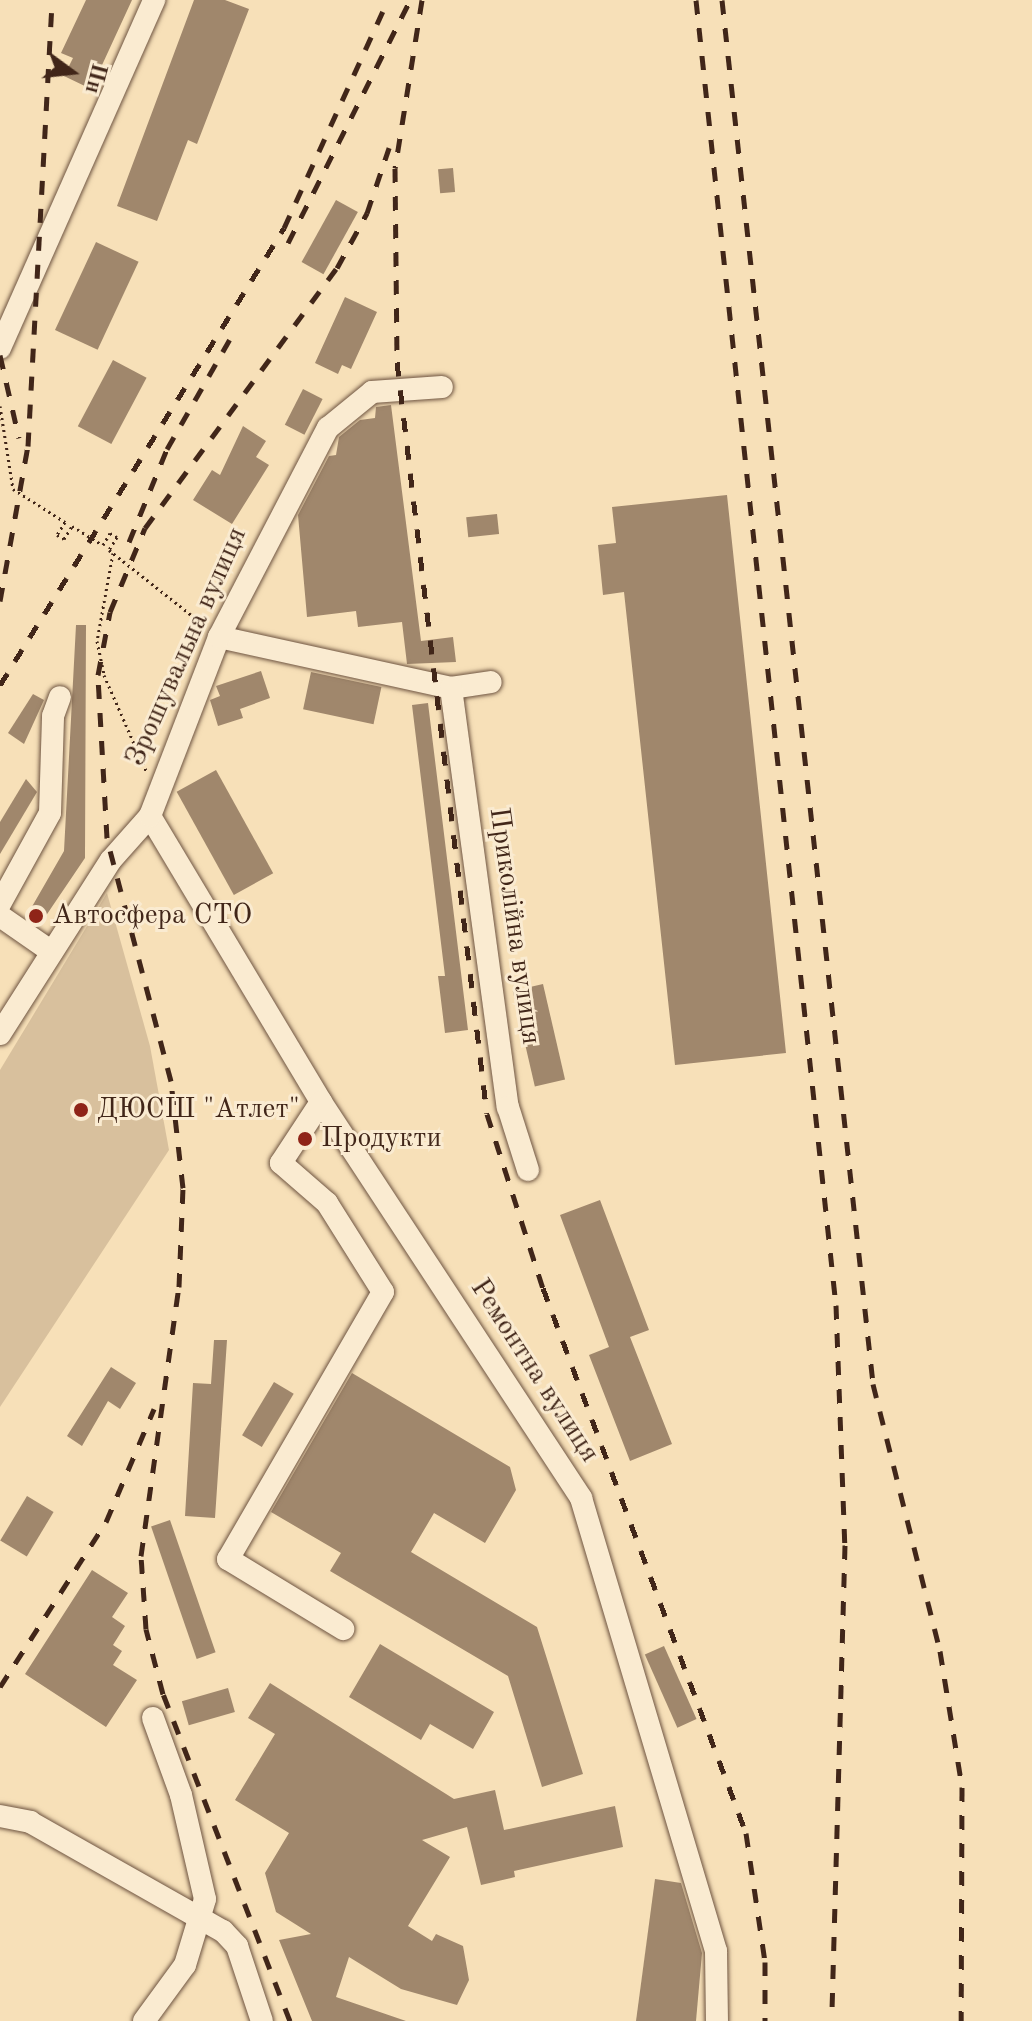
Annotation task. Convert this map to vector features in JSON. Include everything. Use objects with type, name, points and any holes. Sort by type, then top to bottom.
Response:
[{"type":"street","points":[[0,348],[154,0]]},
{"type":"street","name":"Зрошувальна вулиця","points":[[150,816],[155,791],[219,637],[328,428],[372,392],[442,387]]},
{"type":"street","points":[[219,637],[451,688],[491,682]]},
{"type":"street","name":"Приколійна вулиця","points":[[451,688],[508,1107],[528,1170]]},
{"type":"street","points":[[0,904],[50,813],[53,716],[60,697]]},
{"type":"street","points":[[0,1034],[111,860],[150,816]]},
{"type":"street","name":"Ремонтна вулиця","points":[[150,816],[321,1102],[581,1498],[716,1951],[717,2021]]},
{"type":"street","points":[[0,916],[52,952]]},
{"type":"street","points":[[321,1102],[281,1163],[327,1203],[383,1292],[228,1559],[343,1629]]},
{"type":"street","points":[[144,2021],[185,1965],[201,1921],[201,1865],[153,1718]]},
{"type":"street","points":[[0,1816],[30,1822],[71,1843],[237,1946],[262,2021]]},
{"type":"path","points":[[0,406],[13,489],[65,522],[57,535],[64,539],[72,526],[103,545],[110,533],[117,537],[101,607],[100,658],[155,791]]},
{"type":"path","points":[[113,553],[219,637]]},
{"type":"shaded area","name":"ДЮСШ \"Атлет\"","points":[[107,893],[150,1046],[169,1150],[0,1407],[0,1070]]},
{"type":"building","points":[[86,0],[132,0],[91,89],[64,76],[73,58],[61,53]]},
{"type":"building","points":[[194,0],[225,0],[249,9],[197,144],[188,140],[157,221],[117,206]]},
{"type":"building","points":[[453,168],[455,192],[440,193],[438,169]]},
{"type":"building","points":[[336,200],[358,212],[323,274],[302,262]]},
{"type":"building","points":[[96,242],[139,262],[98,350],[55,330]]},
{"type":"building","points":[[345,297],[377,312],[351,369],[342,365],[338,374],[315,363]]},
{"type":"building","points":[[113,360],[147,378],[111,444],[78,426]]},
{"type":"building","points":[[303,389],[323,399],[304,435],[285,425]]},
{"type":"building","points":[[391,405],[421,641],[453,637],[456,662],[407,664],[402,622],[358,627],[356,611],[307,617],[298,515],[329,456],[336,455],[339,437],[360,420],[375,418],[376,407]]},
{"type":"building","points":[[243,426],[266,441],[256,457],[269,465],[232,524],[193,500],[212,470],[220,475]]},
{"type":"building","points":[[727,495],[786,1053],[675,1065],[624,592],[603,595],[598,545],[616,543],[612,507]]},
{"type":"building","points":[[497,514],[499,534],[468,537],[466,517]]},
{"type":"building","points":[[76,625],[86,625],[85,858],[39,926],[26,917],[64,851]]},
{"type":"building","points":[[261,671],[270,698],[240,709],[243,718],[218,726],[210,700],[220,696],[216,686]]},
{"type":"building","points":[[311,672],[381,687],[374,724],[303,709]]},
{"type":"building","points":[[33,694],[44,700],[24,744],[8,733]]},
{"type":"building","points":[[428,703],[468,1030],[445,1033],[438,976],[445,976],[412,705]]},
{"type":"building","points":[[216,770],[273,873],[234,895],[177,792]]},
{"type":"building","points":[[26,779],[37,792],[0,854],[0,822]]},
{"type":"building","points":[[543,984],[565,1079],[535,1086],[513,991]]},
{"type":"building","points":[[600,1200],[649,1330],[630,1337],[672,1444],[630,1461],[589,1355],[609,1347],[560,1215]]},
{"type":"building","points":[[214,1340],[227,1340],[215,1518],[185,1516],[193,1383],[211,1384]]},
{"type":"building","points":[[111,1367],[136,1383],[120,1409],[108,1401],[82,1446],[67,1436]]},
{"type":"building","points":[[352,1373],[510,1467],[516,1490],[485,1543],[434,1513],[411,1552],[537,1627],[583,1774],[542,1787],[508,1676],[330,1571],[341,1553],[271,1512]]},
{"type":"building","points":[[274,1382],[294,1394],[262,1447],[242,1435]]},
{"type":"building","points":[[27,1496],[54,1512],[27,1557],[0,1541]]},
{"type":"building","points":[[170,1520],[216,1652],[197,1659],[151,1527]]},
{"type":"building","points":[[92,1570],[128,1593],[112,1617],[125,1626],[113,1645],[122,1651],[113,1665],[137,1680],[106,1727],[25,1674]]},
{"type":"building","points":[[380,1644],[494,1712],[473,1749],[430,1724],[421,1740],[349,1697]]},
{"type":"building","points":[[664,1646],[697,1719],[677,1728],[645,1655]]},
{"type":"building","points":[[270,1683],[454,1799],[495,1790],[504,1830],[615,1806],[623,1847],[514,1871],[515,1877],[481,1885],[467,1827],[422,1840],[450,1857],[408,1926],[432,1941],[436,1934],[463,1946],[469,1980],[457,2005],[401,1989],[349,1957],[336,1997],[406,2021],[312,2021],[279,1940],[311,1934],[276,1912],[265,1873],[289,1833],[235,1800],[275,1734],[248,1718]]},
{"type":"building","points":[[228,1688],[235,1712],[189,1725],[182,1701]]},
{"type":"building","points":[[655,1879],[681,1883],[702,1953],[696,2021],[636,2021]]},
{"type":"railway","points":[[0,601],[28,446],[52,0]]},
{"type":"railway","points":[[0,685],[284,228],[388,0]]},
{"type":"railway","points":[[288,243],[410,0]]},
{"type":"railway","points":[[422,0],[395,168],[397,362],[487,1114],[543,1288],[746,1833],[765,1962],[765,2021]]},
{"type":"railway","points":[[696,0],[836,1305],[845,1545],[832,2021]]},
{"type":"railway","points":[[722,0],[873,1384],[940,1651],[962,1787],[961,2021]]},
{"type":"railway","points":[[290,2021],[163,1694],[146,1629],[141,1556],[179,1287],[183,1188],[171,1081],[107,838],[98,675],[110,612],[145,528],[337,268],[367,213],[389,148]]},
{"type":"railway","points":[[129,542],[167,449],[234,332]]},
{"type":"railway","points":[[0,355],[19,438]]},
{"type":"railway","points":[[0,1687],[106,1522],[154,1409]]},
{"type":"place","name":"Автосфера СТО","points":[[36,916]]},
{"type":"place","name":"ДЮСШ \"Атлет\"","points":[[81,1110]]},
{"type":"place","name":"Продукти","points":[[305,1139]]}]
